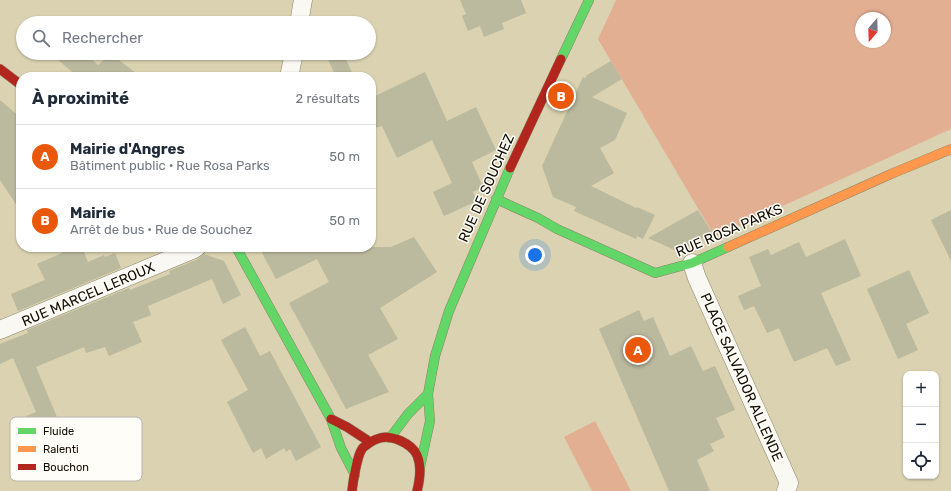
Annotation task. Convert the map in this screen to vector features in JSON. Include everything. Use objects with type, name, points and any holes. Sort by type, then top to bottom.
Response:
[{"type":"main road","name":"RUE DE SOUCHEZ","points":[[417,491],[420,466],[430,421],[428,394],[435,356],[449,311],[510,167],[589,0]]},
{"type":"main road","points":[[0,69],[16,81]]},
{"type":"main road","name":"RUE ROSA PARKS","points":[[496,199],[538,218],[557,229],[655,273],[692,263],[951,148]]},
{"type":"main road","points":[[239,252],[331,420],[334,434],[355,475]]},
{"type":"main road","points":[[390,438],[408,414],[428,394]]},
{"type":"main road","points":[[331,420],[347,427],[370,442]]},
{"type":"main road","points":[[352,491],[362,450],[370,442],[382,437],[398,440],[413,448],[417,454],[420,466]]},
{"type":"street","points":[[300,16],[303,0]]},
{"type":"street","points":[[290,72],[293,60]]},
{"type":"street","name":"RUE MARCEL LEROUX","points":[[0,330],[187,252]]},
{"type":"street","name":"PLACE SALVADOR ALLENDE","points":[[692,263],[697,278],[789,483],[786,491]]},
{"type":"shaded area","points":[[616,0],[951,0],[951,129],[715,237],[598,39]]},
{"type":"shaded area","points":[[595,421],[631,491],[592,491],[564,437]]},
{"type":"building","points":[[460,0],[521,0],[526,13],[502,23],[504,29],[484,37],[480,26],[468,31],[462,16],[466,14]]},
{"type":"building","points":[[58,60],[92,60],[98,65],[104,60],[119,60],[134,72],[72,72]]},
{"type":"building","points":[[328,60],[346,60],[352,72],[334,72]]},
{"type":"building","points":[[611,61],[622,79],[592,97],[627,113],[615,140],[600,148],[614,173],[591,186],[636,208],[637,207],[655,215],[643,239],[637,236],[636,239],[574,211],[576,207],[553,197],[542,166],[583,77],[585,78],[587,75]]},
{"type":"building","points":[[425,72],[447,121],[476,107],[496,150],[472,162],[483,187],[473,192],[477,201],[444,216],[433,192],[452,183],[432,140],[397,158],[382,126],[376,128],[376,96]]},
{"type":"building","points":[[0,100],[16,114],[16,204],[0,180]]},
{"type":"building","points":[[698,210],[712,233],[679,252],[648,238]]},
{"type":"building","points":[[951,210],[951,261],[931,220]]},
{"type":"building","points":[[414,237],[437,272],[380,308],[398,339],[368,355],[389,392],[346,409],[289,303],[329,282],[317,259],[276,279],[262,252],[376,252],[376,247],[391,247]]},
{"type":"building","points":[[845,239],[861,276],[821,293],[851,360],[836,366],[827,348],[794,362],[779,328],[767,333],[754,306],[744,310],[738,296],[761,286],[749,257],[768,249],[771,255],[799,242],[806,257]]},
{"type":"building","points":[[61,252],[84,252],[88,262],[104,255],[105,257],[115,253],[121,268],[18,311],[11,294],[45,280],[37,264],[62,253]]},
{"type":"building","points":[[204,254],[224,261],[241,295],[223,304],[212,279],[148,306],[151,315],[133,322],[142,342],[109,356],[105,347],[86,353],[84,347],[36,367],[57,417],[24,417],[36,412],[13,358],[0,364],[0,344],[28,333],[27,330],[129,288],[130,290],[170,274],[169,271],[196,260]]},
{"type":"building","points":[[909,270],[929,313],[906,324],[918,350],[898,359],[867,289]]},
{"type":"building","points":[[639,310],[644,321],[653,317],[670,356],[691,346],[703,371],[715,366],[735,410],[716,418],[725,437],[710,444],[714,451],[697,460],[710,491],[669,491],[599,329]]},
{"type":"building","points":[[245,327],[260,356],[270,351],[321,447],[296,461],[290,449],[286,452],[284,448],[266,459],[261,448],[253,453],[227,402],[248,390],[221,340]]},
{"type":"traffic: fast","points":[[561,59],[589,0]]},
{"type":"traffic: fast","points":[[420,467],[430,421],[428,394],[435,356],[449,311],[510,168]]},
{"type":"traffic: fast","points":[[496,199],[538,218],[557,229],[655,273],[692,263],[728,247]]},
{"type":"traffic: fast","points":[[239,252],[331,419],[341,448],[355,475]]},
{"type":"traffic: fast","points":[[390,438],[408,414],[428,394]]},
{"type":"traffic: slow","points":[[728,247],[891,174],[951,149]]},
{"type":"traffic: jam","points":[[510,168],[561,59]]},
{"type":"traffic: jam","points":[[0,69],[16,81]]},
{"type":"traffic: jam","points":[[331,419],[347,427],[370,442]]},
{"type":"traffic: jam","points":[[352,491],[360,452],[369,443],[385,437],[401,441],[410,447],[417,455],[420,464],[417,491]]},
{"type":"place","name":"Mairie","points":[[561,96]]},
{"type":"place","name":"Mairie d'Angres","points":[[638,350]]}]
